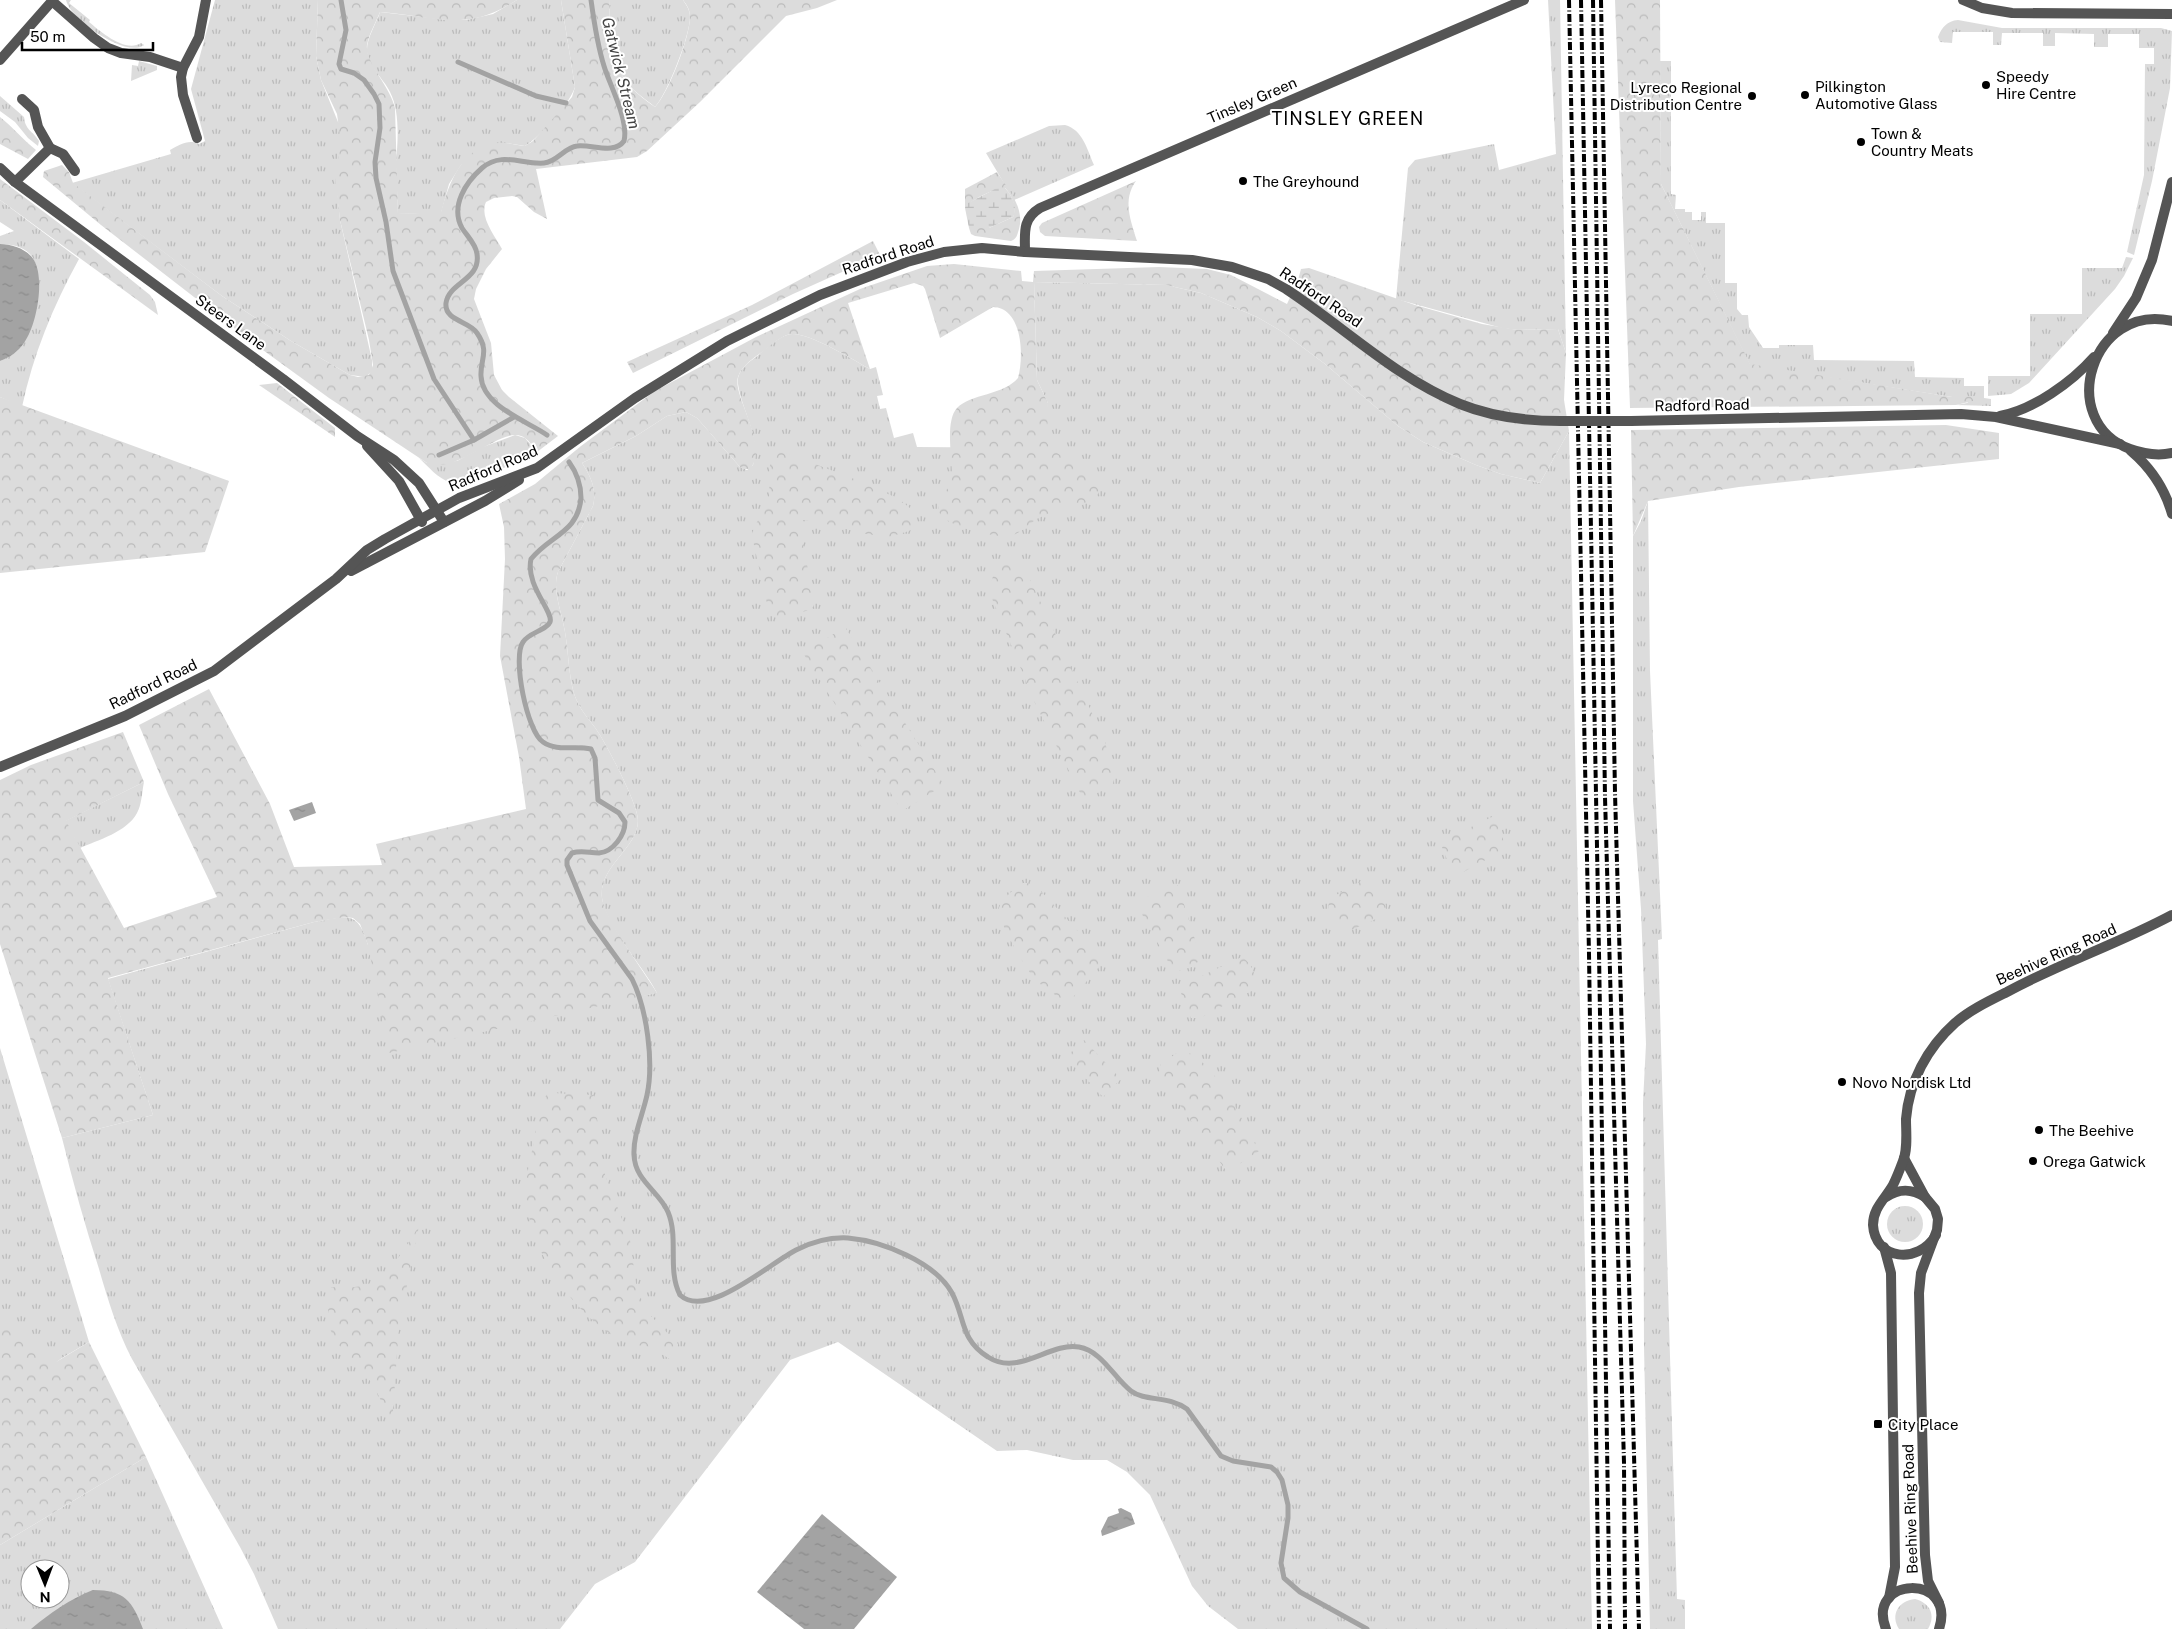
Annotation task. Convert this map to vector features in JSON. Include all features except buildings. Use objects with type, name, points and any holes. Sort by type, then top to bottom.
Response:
[{"type":"street","points":[[0,60],[52,0],[94,38],[108,48],[121,53],[150,57],[183,68]]},
{"type":"street","points":[[197,138],[183,95],[183,68],[199,37],[206,0]]},
{"type":"street","name":"Tinsley Green","points":[[1025,252],[1026,224],[1029,216],[1040,208],[1524,0]]},
{"type":"street","points":[[1963,0],[1982,8],[2012,13],[2172,14]]},
{"type":"street","points":[[22,99],[34,110],[38,127],[50,148],[63,154],[75,171]]},
{"type":"street","points":[[15,182],[50,148]]},
{"type":"street","name":"Steers Lane","points":[[0,168],[15,182],[283,378],[357,436],[387,454],[413,476],[444,522]]},
{"type":"street","points":[[2110,338],[2136,298],[2146,274],[2158,240],[2172,182]]},
{"type":"street","name":"Radford Road","points":[[0,767],[125,716],[214,671],[329,585],[368,550],[420,518],[467,494],[530,472],[635,398],[727,341],[820,294],[907,262],[944,252],[982,248],[1025,252],[1182,259],[1207,261],[1232,267],[1268,279],[1286,289],[1408,376],[1452,401],[1505,416],[1561,422],[1630,422],[1953,414],[1996,417],[2123,446],[2146,454],[2172,453]]},
{"type":"street","points":[[2110,338],[2128,326],[2142,321],[2157,319],[2172,321]]},
{"type":"street","name":"Radford Road","points":[[1996,417],[2022,408],[2057,389],[2079,372],[2110,338]]},
{"type":"street","points":[[2099,351],[2090,374],[2090,399],[2099,421],[2105,431],[2142,461],[2157,480],[2166,496],[2172,514]]},
{"type":"street","points":[[357,436],[394,475],[427,531]]},
{"type":"street","points":[[329,585],[359,566],[496,494],[530,472]]},
{"type":"street","name":"Beehive Ring Road","points":[[1886,1629],[1883,1616],[1896,1567],[1891,1273],[1890,1263],[1884,1247],[1875,1233],[1873,1222],[1876,1210],[1886,1197],[1904,1158],[1908,1105],[1914,1081],[1927,1056],[1955,1024],[1977,1008],[2037,976],[2116,943],[2172,916]]},
{"type":"street","name":"Beehive Ring Road","points":[[1904,1158],[1925,1197],[1933,1204],[1938,1224],[1936,1235],[1921,1273],[1919,1293],[1925,1555],[1928,1581],[1939,1603]]},
{"type":"street","points":[[1886,1197],[1895,1192],[1905,1190],[1925,1197]]},
{"type":"street","points":[[1884,1247],[1896,1254],[1913,1254],[1927,1248],[1936,1235]]},
{"type":"street","points":[[1889,1598],[1901,1589],[1916,1587],[1933,1596],[1939,1603],[1942,1617],[1939,1629]]},
{"type":"green space","points":[[66,0],[71,0],[69,3],[90,20],[89,22],[113,40],[128,45],[141,43],[144,45],[136,48],[112,42],[87,26],[77,17],[69,8]]},
{"type":"green space","points":[[215,0],[318,0],[316,56],[321,80],[338,122],[396,161],[398,126],[393,100],[368,58],[367,52],[370,37],[380,12],[449,20],[466,20],[493,14],[517,0],[561,0],[575,87],[572,94],[554,120],[525,146],[506,143],[461,165],[449,184],[441,213],[398,214],[396,167],[336,177],[340,220],[372,360],[372,371],[366,377],[350,375],[291,341],[222,296],[72,183],[171,154],[170,150],[184,143],[199,144],[205,141],[191,89]]},
{"type":"green space","points":[[318,0],[517,0],[481,17],[465,20],[434,19],[380,12],[368,41],[367,52],[395,108],[398,214],[441,212],[453,178],[466,159],[475,151],[498,143],[525,146],[533,141],[572,97],[575,87],[561,0],[609,0],[612,40],[619,68],[629,86],[655,107],[672,78],[686,38],[690,14],[683,0],[837,0],[817,8],[786,16],[700,102],[647,151],[637,157],[536,169],[547,219],[534,212],[517,197],[494,198],[486,202],[484,208],[486,220],[502,249],[486,269],[476,289],[474,299],[491,343],[494,375],[502,390],[509,397],[558,436],[537,452],[524,437],[512,435],[464,458],[439,465],[427,463],[329,398],[256,345],[101,225],[43,177],[44,171],[62,165],[69,172],[73,183],[222,296],[291,341],[350,375],[358,377],[369,375],[373,365],[369,340],[340,220],[335,177],[341,143],[337,114],[321,80],[316,56]]},
{"type":"green space","points":[[609,0],[683,0],[688,8],[690,15],[689,26],[682,50],[666,90],[655,107],[629,85],[619,68],[612,40]]},
{"type":"green space","points":[[1548,0],[1560,0],[1566,353],[1558,329],[1518,330],[1502,328],[1396,299],[1408,168],[1415,160],[1494,144],[1499,170],[1556,154]]},
{"type":"green space","points":[[1615,0],[1660,0],[1661,184],[1750,364],[1952,397],[1976,396],[1973,401],[1956,405],[1630,408]]},
{"type":"green space","points":[[1958,20],[2002,28],[2161,28],[2172,31],[2170,88],[2152,181],[2134,255],[2127,252],[2144,175],[2145,64],[2154,64],[2154,48],[2139,48],[2139,34],[2108,34],[2108,47],[2094,47],[2094,34],[2055,33],[2055,46],[2043,46],[2043,33],[2002,33],[2001,45],[1993,45],[1993,32],[1953,32],[1952,43],[1940,42],[1938,37],[1943,27],[1948,23]]},
{"type":"green space","points":[[139,61],[157,66],[157,70],[131,81],[132,65],[138,66]]},
{"type":"green space","points":[[1660,61],[1671,61],[1671,194],[1676,195],[1675,209],[1685,209],[1685,212],[1692,212],[1692,220],[1701,220],[1701,212],[1706,212],[1706,223],[1725,223],[1725,283],[1737,283],[1737,309],[1742,315],[1748,315],[1749,327],[1763,348],[1779,348],[1779,345],[1813,345],[1814,360],[1914,361],[1915,377],[1964,378],[1964,386],[1984,386],[1984,398],[1991,399],[1991,406],[1956,405],[1967,403],[1975,397],[1952,397],[1750,365],[1661,184]]},
{"type":"green space","points":[[0,96],[24,117],[28,128],[39,141],[38,146],[28,138],[15,122],[0,111]]},
{"type":"green space","points":[[0,117],[36,150],[28,159],[0,144]]},
{"type":"green space","points":[[1065,125],[1071,127],[1080,136],[1094,165],[1014,200],[986,153],[1049,126]]},
{"type":"green space","points":[[997,172],[1018,206],[1020,214],[1018,233],[1016,238],[1011,241],[975,236],[971,234],[969,228],[989,228],[1013,217],[1013,201],[1005,188],[983,195],[965,208],[965,189]]},
{"type":"green space","points":[[0,179],[84,242],[150,295],[155,302],[158,315],[0,200]]},
{"type":"green space","points":[[1136,181],[1129,196],[1129,211],[1137,241],[1045,236],[1040,232],[1039,227],[1042,223]]},
{"type":"green space","points":[[999,187],[1005,188],[1012,198],[1015,206],[1013,217],[989,228],[969,228],[966,204]]},
{"type":"green space","points":[[0,200],[79,259],[45,331],[22,407],[0,397],[0,361],[17,351],[25,340],[37,279],[36,268],[33,259],[27,251],[16,246],[0,244],[0,236],[14,231],[0,222]]},
{"type":"green space","points":[[873,241],[880,255],[793,294],[633,373],[627,362],[752,305]]},
{"type":"green space","points":[[2126,257],[2133,258],[2115,289],[2029,383],[2011,394],[1988,396],[1988,376],[2030,376],[2030,314],[2082,314],[2082,268],[2122,268]]},
{"type":"green space","points":[[954,264],[1021,271],[1022,281],[1033,282],[1034,271],[1159,267],[1207,269],[1231,275],[1287,304],[1301,269],[1309,268],[1415,305],[1482,324],[1518,330],[1558,329],[1566,353],[1564,400],[1569,431],[1540,483],[1501,474],[1423,442],[1398,426],[1325,364],[1281,331],[1257,317],[1201,293],[1166,285],[1034,282],[1037,380],[1048,403],[1047,443],[1060,455],[1088,469],[1096,478],[1099,492],[1092,501],[1047,514],[1013,535],[985,534],[951,522],[943,517],[938,507],[949,485],[952,474],[950,430],[953,414],[963,403],[1004,388],[1018,378],[1021,347],[1016,324],[1003,309],[993,307],[940,338],[925,289],[923,286],[914,283],[848,303],[870,369],[816,340],[794,334],[787,335],[775,342],[742,369],[738,377],[738,385],[756,447],[755,459],[750,469],[740,467],[697,418],[686,412],[667,416],[636,436],[582,463],[592,483],[594,494],[593,506],[558,572],[556,592],[566,636],[574,693],[614,761],[631,796],[637,814],[638,825],[634,835],[607,875],[603,886],[602,898],[617,932],[657,993],[389,1053],[368,945],[360,924],[353,918],[345,917],[314,922],[108,978],[153,1115],[62,1138],[0,944],[0,780],[31,765],[123,732],[144,782],[66,821],[124,928],[217,897],[168,794],[139,725],[209,689],[270,804],[294,867],[382,865],[376,844],[526,809],[519,757],[500,656],[505,559],[504,527],[499,504],[535,484],[581,446],[655,391],[756,337],[860,289],[927,266]]},
{"type":"green space","points":[[1034,282],[1166,285],[1201,293],[1257,317],[1281,331],[1325,364],[1398,426],[1423,442],[1501,474],[1540,483],[1569,431],[1592,1629],[1238,1629],[1208,1606],[1192,1586],[1150,1495],[1127,1472],[1107,1460],[1073,1460],[1027,1450],[997,1451],[838,1342],[790,1360],[635,1562],[595,1584],[560,1629],[278,1629],[240,1547],[132,1359],[117,1326],[70,1171],[62,1138],[153,1115],[108,979],[314,922],[342,917],[355,920],[364,933],[368,945],[614,1001],[657,993],[610,921],[602,898],[603,886],[607,875],[634,835],[638,825],[637,814],[631,796],[614,761],[574,693],[566,636],[556,592],[558,572],[593,506],[594,494],[592,483],[582,463],[636,436],[667,416],[686,412],[697,418],[740,467],[747,470],[753,465],[755,444],[740,394],[738,380],[740,372],[771,344],[787,335],[794,334],[816,340],[870,369],[876,367],[883,395],[877,396],[880,409],[886,408],[894,438],[913,433],[917,447],[1039,448],[1048,403],[1037,380]]},
{"type":"green space","points":[[277,383],[335,428],[335,437],[259,385]]},
{"type":"green space","points":[[0,397],[229,481],[205,552],[0,573]]},
{"type":"green space","points":[[1946,425],[1999,433],[1999,459],[1739,487],[1648,501],[1633,536],[1631,430]]},
{"type":"green space","points":[[515,435],[525,438],[537,452],[507,466],[467,480],[450,482],[437,475],[419,458],[427,463],[457,461],[483,447]]},
{"type":"green space","points":[[781,451],[862,482],[899,499],[911,509],[916,520],[914,527],[909,531],[889,537],[866,534],[803,520],[800,527],[814,602],[813,607],[806,611],[778,617],[769,613],[752,536],[769,497],[769,471],[772,458]]},
{"type":"green space","points":[[1648,501],[1650,671],[1662,939],[1658,940],[1677,1599],[1685,1600],[1685,1629],[1650,1629],[1644,1347],[1643,1102],[1646,1044],[1641,909],[1633,801],[1633,536]]},
{"type":"green space","points":[[1005,562],[1018,564],[1027,573],[1104,739],[1114,774],[1113,785],[1091,796],[1083,796],[1079,791],[1035,703],[991,596],[990,587],[995,569]]},
{"type":"green space","points":[[845,627],[944,785],[902,811],[803,653]]},
{"type":"green space","points":[[144,782],[140,806],[132,820],[112,835],[80,848],[65,821]]},
{"type":"green space","points":[[1496,815],[1506,849],[1454,877],[1440,842]]},
{"type":"green space","points":[[1363,880],[1375,882],[1386,906],[1385,915],[1349,931],[1339,930],[1328,911],[1329,899]]},
{"type":"green space","points":[[1023,883],[1039,889],[1105,960],[1068,1003],[1036,980],[1013,945],[1003,923],[999,908],[1002,901]]},
{"type":"green space","points":[[1178,885],[1201,959],[1192,967],[1178,971],[1170,965],[1137,905],[1138,902],[1168,887]]},
{"type":"green space","points":[[1242,957],[1253,971],[1256,980],[1255,989],[1200,1018],[1191,1018],[1181,993],[1182,985]]},
{"type":"green space","points":[[1084,1040],[1121,1079],[1103,1097],[1066,1057]]},
{"type":"green space","points":[[0,1048],[89,1342],[62,1358],[0,1404]]},
{"type":"green space","points":[[1181,1050],[1193,1055],[1216,1078],[1227,1093],[1259,1151],[1227,1172],[1159,1075],[1160,1065]]},
{"type":"green space","points":[[547,1094],[594,1095],[604,1172],[630,1240],[637,1291],[650,1315],[678,1344],[678,1349],[671,1360],[655,1349],[622,1340],[597,1324],[570,1297],[558,1281],[539,1246],[532,1228],[528,1209],[526,1184],[539,1111]]},
{"type":"green space","points":[[1905,1206],[1912,1207],[1918,1211],[1922,1217],[1922,1231],[1918,1237],[1912,1241],[1905,1242],[1898,1241],[1892,1237],[1888,1231],[1887,1224],[1888,1217],[1892,1211],[1898,1207]]},
{"type":"green space","points":[[419,1226],[399,1325],[392,1425],[372,1384],[335,1339],[329,1325],[328,1306],[331,1287],[362,1286],[372,1283],[388,1270],[402,1253]]},
{"type":"green space","points":[[0,1323],[15,1331],[56,1362],[89,1342],[146,1457],[0,1545]]},
{"type":"green space","points":[[146,1457],[223,1629],[0,1629],[0,1545]]},
{"type":"green space","points":[[1915,1599],[1924,1603],[1930,1610],[1931,1619],[1928,1629],[1899,1629],[1895,1619],[1897,1610],[1904,1603]]},
{"type":"water","points":[[0,244],[19,248],[31,256],[37,268],[39,290],[36,314],[29,335],[16,352],[0,361]]},
{"type":"water","points":[[312,802],[316,813],[294,821],[289,810]]},
{"type":"water","points":[[1121,1508],[1131,1513],[1135,1524],[1102,1536],[1101,1531],[1108,1517],[1119,1513],[1118,1509]]},
{"type":"water","points":[[822,1514],[897,1577],[854,1629],[804,1629],[757,1592]]},
{"type":"water","points":[[93,1590],[113,1592],[120,1595],[131,1604],[143,1629],[31,1629],[58,1609],[70,1609],[70,1602]]},
{"type":"waterway","points":[[341,0],[346,30],[339,64],[341,69],[354,73],[364,80],[379,104],[380,128],[375,162],[376,178],[386,222],[393,271],[434,379],[474,440],[514,417]]},
{"type":"waterway","name":"Gatwick Stream","points":[[547,435],[507,412],[489,396],[483,387],[481,376],[484,355],[481,340],[474,329],[449,314],[446,309],[446,303],[448,296],[470,275],[477,263],[476,250],[462,228],[458,211],[465,187],[482,168],[497,160],[505,159],[544,163],[553,160],[573,147],[609,148],[620,145],[624,141],[624,123],[602,58],[591,0]]},
{"type":"waterway","points":[[458,62],[536,96],[566,103]]},
{"type":"waterway","points":[[439,455],[474,440]]},
{"type":"waterway","name":"Gatwick Stream","points":[[569,462],[579,483],[581,493],[579,510],[569,526],[531,559],[530,569],[535,588],[548,612],[550,622],[523,642],[520,650],[520,678],[527,710],[537,735],[543,742],[554,747],[591,749],[595,758],[598,800],[619,813],[625,822],[623,832],[609,850],[599,853],[572,853],[567,860],[567,865],[590,921],[632,979],[642,1005],[648,1036],[650,1068],[647,1095],[635,1140],[635,1164],[638,1172],[668,1212],[673,1232],[674,1275],[680,1295],[692,1301],[706,1300],[722,1295],[755,1277],[796,1250],[828,1239],[848,1238],[862,1240],[906,1255],[921,1263],[944,1282],[952,1293],[964,1328],[972,1343],[988,1357],[1000,1362],[1011,1363],[1023,1361],[1056,1349],[1079,1347],[1087,1350],[1101,1359],[1131,1391],[1143,1396],[1172,1402],[1187,1409],[1221,1456],[1233,1461],[1271,1467],[1282,1480],[1288,1505],[1288,1518],[1281,1563],[1284,1578],[1300,1592],[1367,1629]]},
{"type":"railway","points":[[1569,0],[1589,954],[1599,1629]]},
{"type":"railway","points":[[1581,0],[1610,1629]]},
{"type":"railway","points":[[1593,0],[1605,797],[1624,1463],[1625,1629]]},
{"type":"railway","points":[[1601,0],[1615,793],[1639,1629]]},
{"type":"place","name":"Speedy Hire Centre","points":[[1986,85]]},
{"type":"place","name":"Pilkington Automotive Glass","points":[[1805,95]]},
{"type":"place","name":"Lyreco Regional Distribution Centre","points":[[1752,96]]},
{"type":"place","name":"Town & Country Meats","points":[[1861,142]]},
{"type":"place","name":"The Greyhound","points":[[1243,181]]},
{"type":"place","name":"Novo Nordisk Ltd","points":[[1842,1082]]},
{"type":"place","name":"The Beehive","points":[[2039,1130]]},
{"type":"place","name":"Orega Gatwick","points":[[2033,1161]]},
{"type":"place","name":"City Place","points":[[1878,1424]]},
{"type":"district","name":"TINSLEY GREEN","points":[[1348,118]]}]
